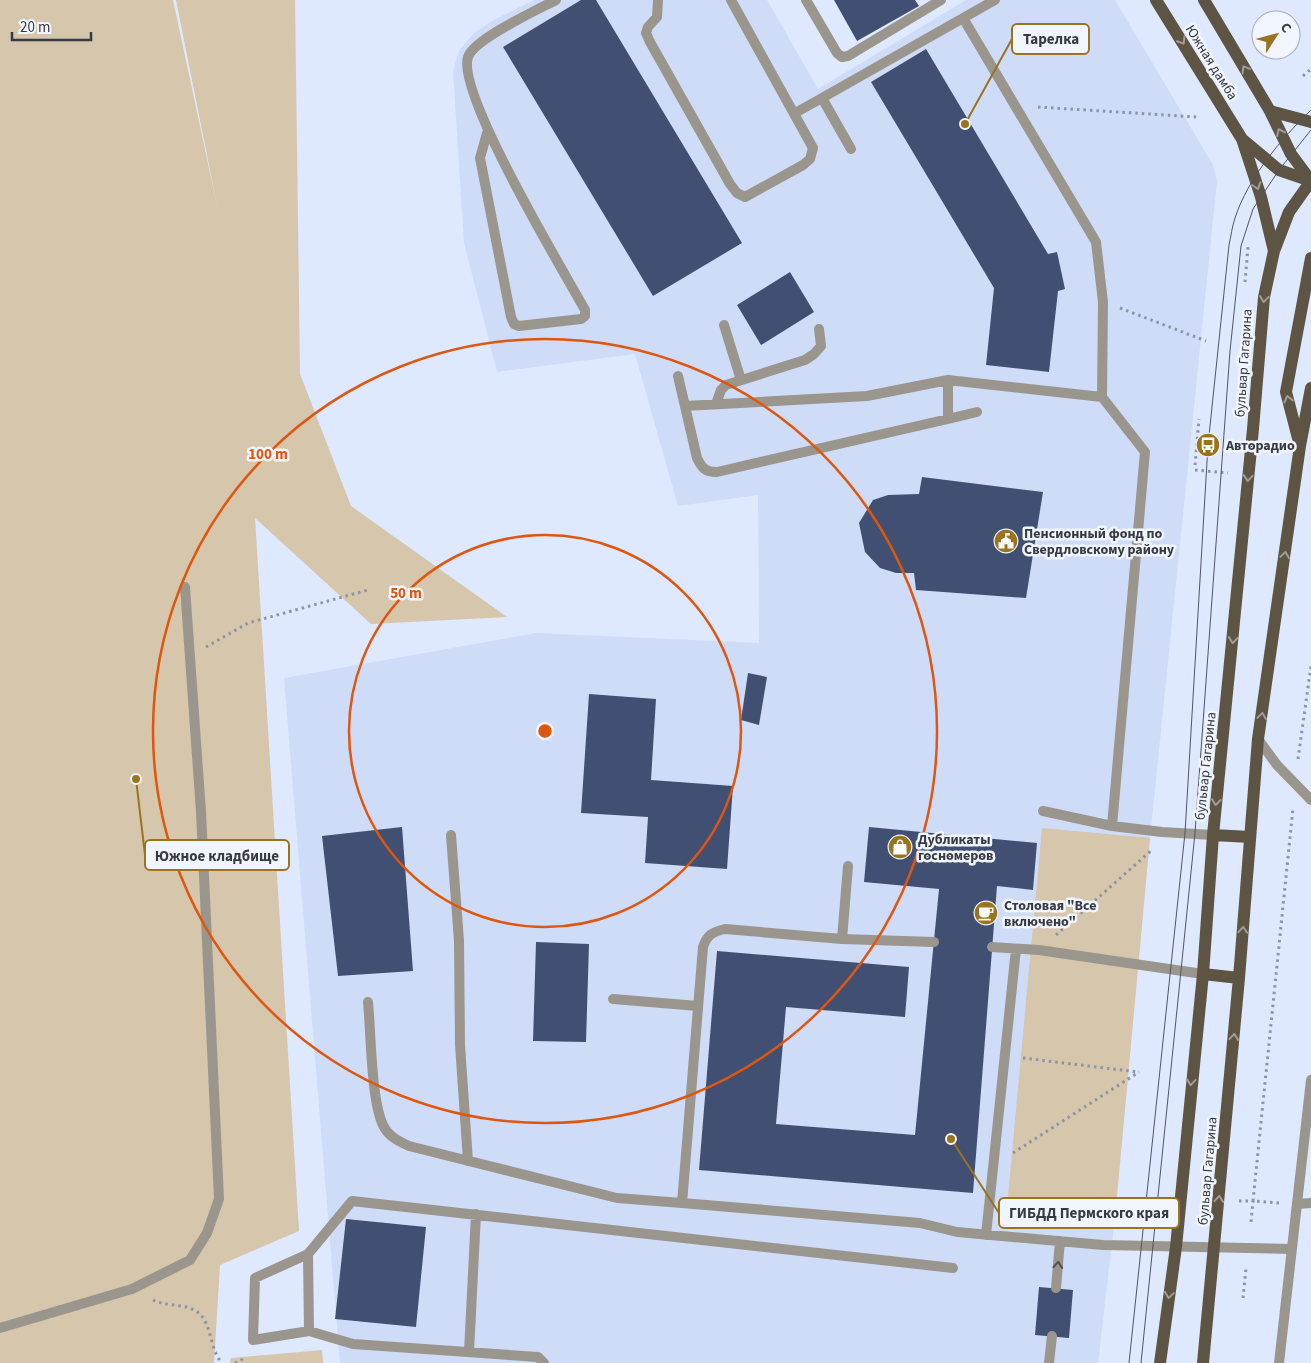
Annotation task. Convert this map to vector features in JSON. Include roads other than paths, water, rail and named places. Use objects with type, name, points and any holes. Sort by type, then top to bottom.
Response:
[{"type":"main road","name":"Южная дамба","points":[[1156,0],[1242,139],[1261,197],[1274,251]]},
{"type":"main road","name":"Южная дамба","points":[[1204,0],[1270,111]]},
{"type":"main road","points":[[1270,111],[1311,122]]},
{"type":"main road","points":[[1270,111],[1291,154],[1311,181]]},
{"type":"main road","name":"Южная дамба","points":[[1242,139],[1279,170],[1311,181]]},
{"type":"main road","name":"бульвар Гагарина","points":[[1160,1363],[1176,1247],[1203,974],[1213,835],[1253,430],[1264,297],[1274,251],[1289,212],[1311,181]]},
{"type":"main road","name":"бульвар Гагарина","points":[[1300,446],[1286,392],[1311,258]]},
{"type":"main road","name":"бульвар Гагарина","points":[[1204,1363],[1240,978],[1258,739],[1300,446],[1311,388]]},
{"type":"main road","points":[[1213,835],[1250,837]]},
{"type":"main road","points":[[1203,974],[1240,978]]},
{"type":"street","points":[[487,133],[480,158],[511,318],[514,324],[519,326],[581,319],[585,316],[585,310],[487,133],[466,72],[468,57],[475,47],[487,37],[556,0]]},
{"type":"street","points":[[658,0],[657,17],[648,26],[646,33],[737,193],[745,196],[753,194],[810,159],[813,148],[731,0]]},
{"type":"street","points":[[806,0],[837,52],[842,57],[848,56],[942,0]]},
{"type":"street","points":[[795,113],[994,0]]},
{"type":"street","points":[[963,18],[1096,242],[1103,302],[1102,397],[1145,452],[1112,826]]},
{"type":"street","points":[[822,98],[851,149]]},
{"type":"street","points":[[724,325],[741,380]]},
{"type":"street","points":[[716,404],[721,390],[726,385],[804,360],[814,354],[821,346],[819,329]]},
{"type":"street","points":[[678,376],[697,458],[707,472],[716,472],[977,412]]},
{"type":"street","points":[[685,406],[867,396],[948,380],[1102,397]]},
{"type":"street","points":[[948,380],[948,419]]},
{"type":"street","points":[[0,1328],[132,1289],[190,1260],[208,1233],[219,1199],[201,812],[186,587]]},
{"type":"street","points":[[1258,739],[1277,766],[1311,800]]},
{"type":"street","points":[[1043,811],[1112,826],[1162,832],[1213,835]]},
{"type":"street","points":[[451,835],[460,941],[460,1044],[468,1161]]},
{"type":"street","points":[[842,939],[848,866]]},
{"type":"street","points":[[682,1203],[703,947],[707,937],[715,931],[725,929],[842,939],[934,942]]},
{"type":"street","points":[[992,947],[1039,950],[1203,974]]},
{"type":"street","points":[[986,1235],[1016,949]]},
{"type":"street","points":[[613,999],[698,1006]]},
{"type":"street","points":[[368,1002],[377,1108],[383,1126],[394,1139],[409,1146],[617,1198],[920,1223],[957,1232],[1103,1245],[1291,1249]]},
{"type":"street","points":[[1279,1363],[1311,1080]]},
{"type":"street","points":[[544,1363],[538,1357],[353,1344],[309,1331],[253,1340],[255,1278],[308,1254],[352,1200],[953,1268]]},
{"type":"street","points":[[1298,1204],[1311,1203]]},
{"type":"street","points":[[469,1352],[476,1214]]},
{"type":"street","points":[[1056,1288],[1060,1241]]},
{"type":"street","points":[[308,1254],[309,1331]]},
{"type":"street","points":[[1049,1363],[1052,1336]]},
{"type":"tram line","points":[[1129,1363],[1185,833],[1208,445],[1229,245],[1234,221],[1248,188],[1277,146],[1311,110]]},
{"type":"tram line","points":[[1141,1363],[1195,833],[1230,351],[1241,246],[1253,209],[1279,170],[1311,130]]},
{"type":"place","name":"Тарелка","points":[[965,124]]},
{"type":"place","name":"Авторадио","points":[[1208,445]]},
{"type":"place","name":"Пенсионный фонд по Свердловскому району","points":[[1006,541]]},
{"type":"place","name":"Южное кладбище","points":[[136,779]]},
{"type":"place","name":"Дубликаты госномеров","points":[[900,847]]},
{"type":"place","name":"Столовая \"Все включено\"","points":[[986,913]]},
{"type":"place","name":"ГИБДД Пермского края","points":[[951,1139]]}]
